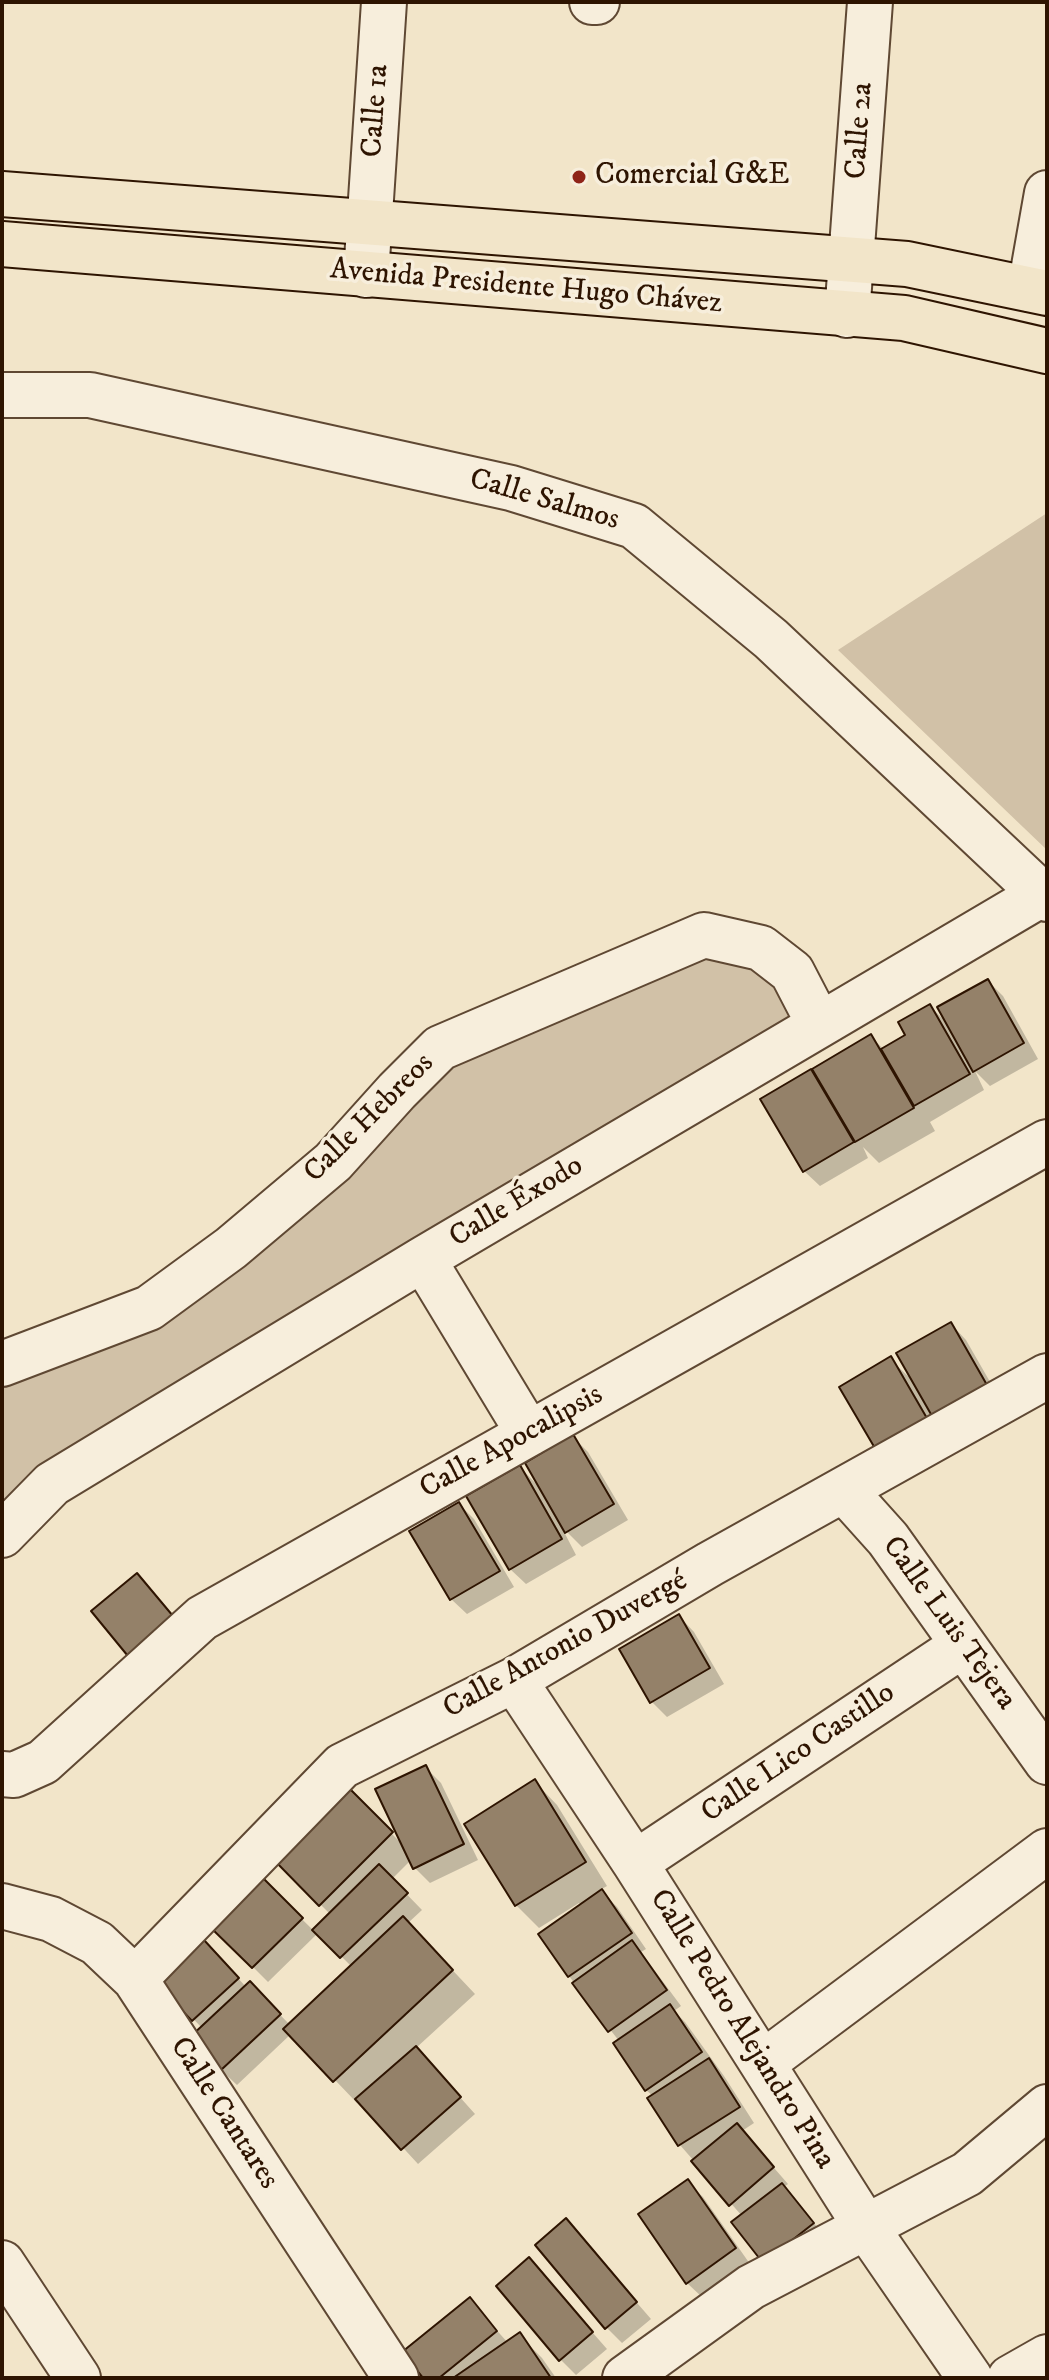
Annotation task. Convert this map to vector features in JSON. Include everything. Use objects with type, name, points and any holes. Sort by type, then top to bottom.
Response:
[{"type":"main road","name":"Avenida Presidente Hugo Chávez","points":[[2,194],[907,264],[1039,291]]},
{"type":"main road","name":"Avenida Presidente Hugo Chávez","points":[[2,244],[904,318],[1047,351]]},
{"type":"street","name":"Calle 1a","points":[[366,275],[384,2]]},
{"type":"street","name":"Calle 2a","points":[[847,315],[870,2]]},
{"type":"street","points":[[1039,291],[1047,193]]},
{"type":"street","name":"Calle Salmos","points":[[2,395],[90,395],[511,488],[634,526],[771,639],[1045,895]]},
{"type":"street","name":"Calle Éxodo","points":[[2,1535],[52,1484],[819,1024],[1045,895]]},
{"type":"street","name":"Calle Hebreos","points":[[2,1364],[149,1308],[231,1248],[333,1162],[440,1048],[704,935],[761,948],[772,956],[792,972],[819,1024]]},
{"type":"street","name":"Calle Apocalipsis","points":[[2,1774],[14,1775],[43,1762],[202,1618],[1047,1142]]},
{"type":"street","points":[[423,1259],[529,1434]]},
{"type":"street","name":"Calle Antonio Duvergé","points":[[135,1979],[342,1766],[514,1680],[710,1564],[844,1490],[1040,1392]]},
{"type":"street","name":"Calle Luis Tejera","points":[[844,1490],[888,1539],[1047,1762]]},
{"type":"street","name":"Calle Lico Castillo","points":[[635,1863],[963,1645]]},
{"type":"street","name":"Calle Pedro Alejandro Pina","points":[[514,1680],[635,1863],[866,2227],[970,2378]]},
{"type":"street","points":[[763,2063],[1047,1851]]},
{"type":"street","name":"Calle Cantares","points":[[2,1906],[51,1919],[97,1943],[135,1979],[380,2373]]},
{"type":"street","points":[[625,2378],[751,2287],[967,2174],[1047,2107]]},
{"type":"street","points":[[2,2263],[78,2378]]},
{"type":"street","points":[[1010,2378],[1047,2357]]},
{"type":"shaded area","points":[[1047,513],[1047,850],[838,650]]},
{"type":"shaded area","points":[[708,945],[758,956],[810,1022],[2,1525],[2,1371],[154,1315],[447,1054]]},
{"type":"building","points":[[988,979],[1024,1043],[973,1072],[937,1007]]},
{"type":"building","points":[[930,1004],[970,1074],[914,1106],[881,1049],[905,1035],[898,1022]]},
{"type":"building","points":[[871,1034],[914,1108],[855,1142],[812,1069]]},
{"type":"building","points":[[811,1069],[854,1142],[803,1172],[760,1099]]},
{"type":"building","points":[[951,1322],[987,1385],[932,1416],[896,1353]]},
{"type":"building","points":[[891,1356],[928,1420],[876,1450],[839,1387]]},
{"type":"building","points":[[573,1434],[614,1504],[565,1533],[525,1463]]},
{"type":"building","points":[[520,1465],[562,1539],[509,1570],[466,1496]]},
{"type":"building","points":[[459,1502],[500,1571],[450,1600],[409,1531]]},
{"type":"building","points":[[137,1573],[178,1622],[132,1661],[91,1611]]},
{"type":"building","points":[[679,1614],[710,1668],[650,1703],[619,1649]]},
{"type":"building","points":[[426,1765],[464,1844],[413,1869],[375,1789]]},
{"type":"building","points":[[535,1779],[586,1862],[515,1906],[464,1824]]},
{"type":"building","points":[[346,1785],[393,1832],[319,1906],[273,1859]]},
{"type":"building","points":[[379,1864],[408,1893],[340,1958],[312,1930]]},
{"type":"building","points":[[259,1874],[303,1918],[252,1968],[208,1925]]},
{"type":"building","points":[[602,1889],[632,1933],[568,1977],[538,1934]]},
{"type":"building","points":[[403,1916],[453,1970],[333,2082],[283,2029]]},
{"type":"building","points":[[204,1940],[239,1978],[192,2021],[157,1984]]},
{"type":"building","points":[[632,1940],[667,1990],[608,2032],[572,1983]]},
{"type":"building","points":[[250,1981],[281,2014],[220,2071],[189,2038]]},
{"type":"building","points":[[670,2004],[702,2052],[645,2091],[613,2043]]},
{"type":"building","points":[[416,2046],[461,2097],[401,2150],[355,2099]]},
{"type":"building","points":[[709,2058],[740,2107],[678,2146],[647,2098]]},
{"type":"building","points":[[737,2123],[774,2167],[729,2206],[691,2161]]},
{"type":"building","points":[[688,2179],[736,2248],[686,2284],[638,2214]]},
{"type":"building","points":[[782,2183],[814,2223],[763,2263],[731,2222]]},
{"type":"building","points":[[566,2218],[637,2302],[605,2329],[535,2245]]},
{"type":"building","points":[[529,2257],[593,2332],[559,2361],[496,2286]]},
{"type":"building","points":[[470,2297],[497,2331],[439,2378],[423,2378],[402,2352]]},
{"type":"building","points":[[520,2332],[551,2378],[453,2378]]},
{"type":"place","name":"Comercial G&E","points":[[579,177]]}]
